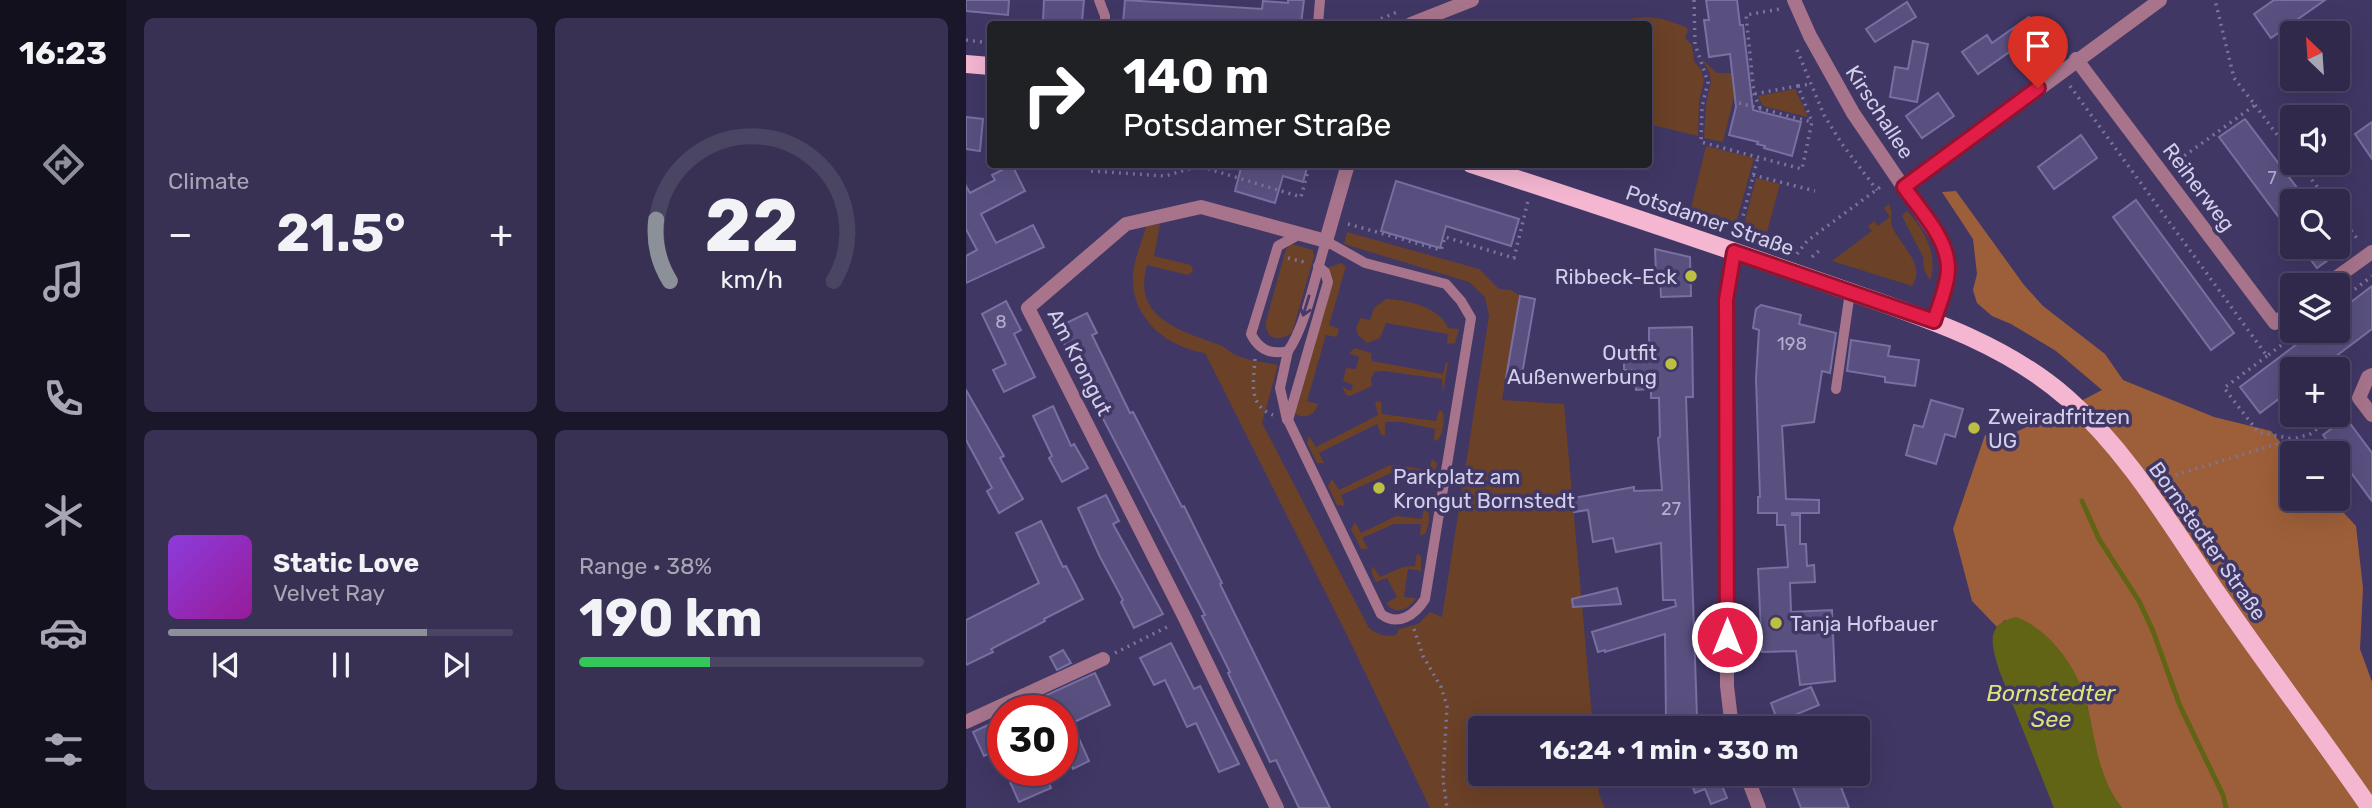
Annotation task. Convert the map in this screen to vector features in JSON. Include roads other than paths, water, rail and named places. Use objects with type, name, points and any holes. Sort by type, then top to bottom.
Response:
[{"type":"main road","points":[[966,64],[987,66]]},
{"type":"main road","name":"Potsdamer Straße","points":[[1483,168],[1934,321]]},
{"type":"main road","name":"Bornstedter Straße","points":[[1934,321],[1981,341],[2028,368],[2066,397],[2117,452],[2370,808]]},
{"type":"street","points":[[1419,21],[1472,0]]},
{"type":"street","points":[[1900,182],[2160,0]]},
{"type":"street","name":"Kirschallee","points":[[1788,4],[1874,145],[1930,225],[1947,258],[1948,271],[1934,321]]},
{"type":"street","name":"Reiherweg","points":[[2076,60],[2275,323],[2280,319]]},
{"type":"street","points":[[1326,241],[1347,168]]},
{"type":"street","name":"Am Krongut","points":[[1277,808],[1174,594],[1028,308],[1125,224],[1201,207],[1326,241]]},
{"type":"street","points":[[1731,716],[1727,686],[1726,300],[1734,252]]},
{"type":"street","points":[[2342,273],[2370,253]]},
{"type":"street","points":[[2372,375],[2368,377],[2359,398],[2372,415]]},
{"type":"street","points":[[966,722],[1105,657]]},
{"type":"street","points":[[1751,786],[1759,808]]},
{"type":"lane","points":[[1099,0],[1104,21]]},
{"type":"lane","points":[[1318,21],[1320,0]]},
{"type":"lane","points":[[1288,351],[1277,354],[1256,344],[1251,334],[1278,246],[1300,234]]},
{"type":"lane","points":[[1326,241],[1365,263],[1446,284],[1471,318],[1425,599],[1410,616],[1388,619],[1381,614],[1288,420],[1280,388],[1288,351],[1296,340],[1326,241]]},
{"type":"lane","points":[[1288,420],[1328,282],[1325,272],[1318,265]]},
{"type":"lane","points":[[1836,389],[1850,292]]},
{"type":"water","name":"Bornstedter See","points":[[2016,617],[2040,630],[2060,651],[2076,675],[2086,701],[2102,770],[2122,808],[2054,808],[1994,652],[1995,631],[1999,625]]},
{"type":"waterway","points":[[2082,501],[2099,539],[2139,601],[2153,631],[2180,706],[2223,795],[2226,808]]},
{"type":"place","name":"Ribbeck-Eck","points":[[1691,276]]},
{"type":"place","name":"Outfit Außenwerbung","points":[[1671,364]]},
{"type":"place","name":"Zweiradfritzen UG","points":[[1974,428]]},
{"type":"place","name":"Parkplatz am Krongut Bornstedt","points":[[1379,488]]},
{"type":"place","name":"Tanja Hofbauer","points":[[1776,623]]}]
